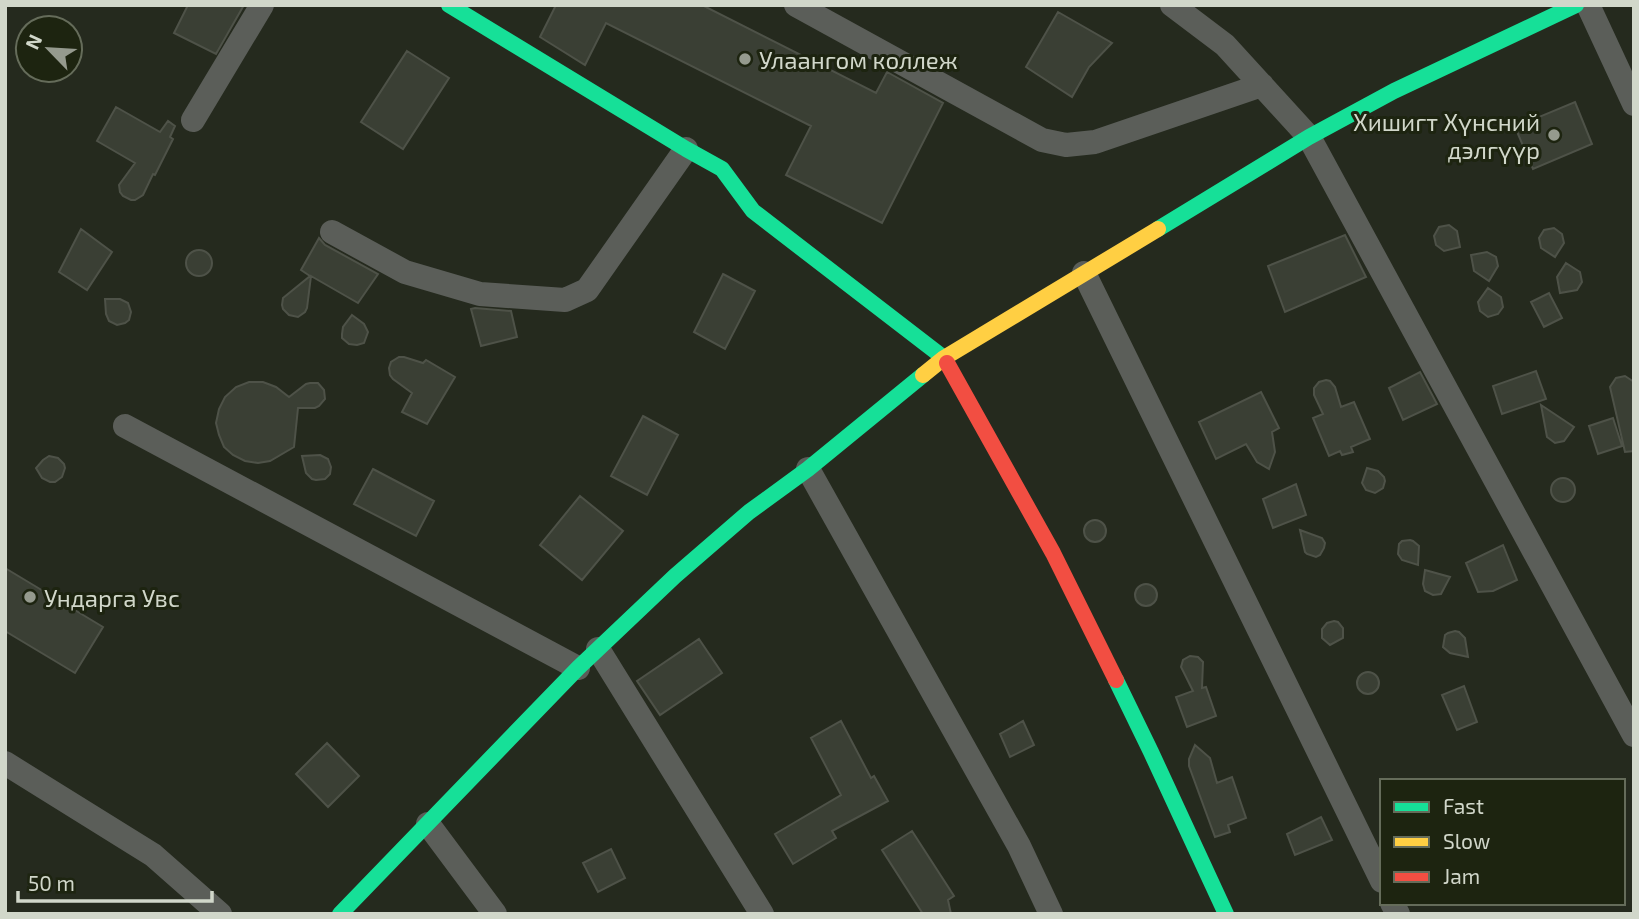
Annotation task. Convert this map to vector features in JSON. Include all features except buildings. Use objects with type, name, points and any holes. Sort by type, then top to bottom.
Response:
[{"type":"street","points":[[192,120],[262,5]]},
{"type":"street","points":[[449,5],[722,169],[753,211],[944,358],[1053,554],[1151,752],[1226,914]]},
{"type":"street","points":[[796,5],[1042,140],[1066,145],[1095,142],[1262,85]]},
{"type":"street","points":[[1172,5],[1225,45],[1309,137],[1634,735]]},
{"type":"street","points":[[340,914],[578,668],[676,576],[749,512],[944,358],[1309,137],[1394,91],[1576,5]]},
{"type":"street","points":[[1588,5],[1634,104]]},
{"type":"street","points":[[332,232],[405,272],[480,294],[565,300],[587,290],[686,149]]},
{"type":"street","points":[[1084,273],[1380,877]]},
{"type":"street","points":[[125,426],[578,668]]},
{"type":"street","points":[[808,468],[1019,846],[1051,914]]},
{"type":"street","points":[[598,649],[762,914]]},
{"type":"street","points":[[5,763],[153,855],[220,914]]},
{"type":"street","points":[[428,824],[495,914]]},
{"type":"traffic: fast","points":[[449,5],[722,169],[753,211],[947,363]]},
{"type":"traffic: fast","points":[[1158,229],[1309,137],[1394,91],[1576,5]]},
{"type":"traffic: fast","points":[[340,914],[578,668],[675,576],[749,512],[808,469],[923,375]]},
{"type":"traffic: fast","points":[[1116,680],[1226,914]]},
{"type":"traffic: slow","points":[[923,375],[944,358],[1158,229]]},
{"type":"traffic: jam","points":[[947,363],[1053,553],[1116,680]]},
{"type":"place","name":"Улаангом коллеж","points":[[745,59]]},
{"type":"place","name":"Хишигт Хүнсний дэлгүүр","points":[[1554,135]]},
{"type":"place","name":"Ундарга Увс","points":[[30,597]]}]
